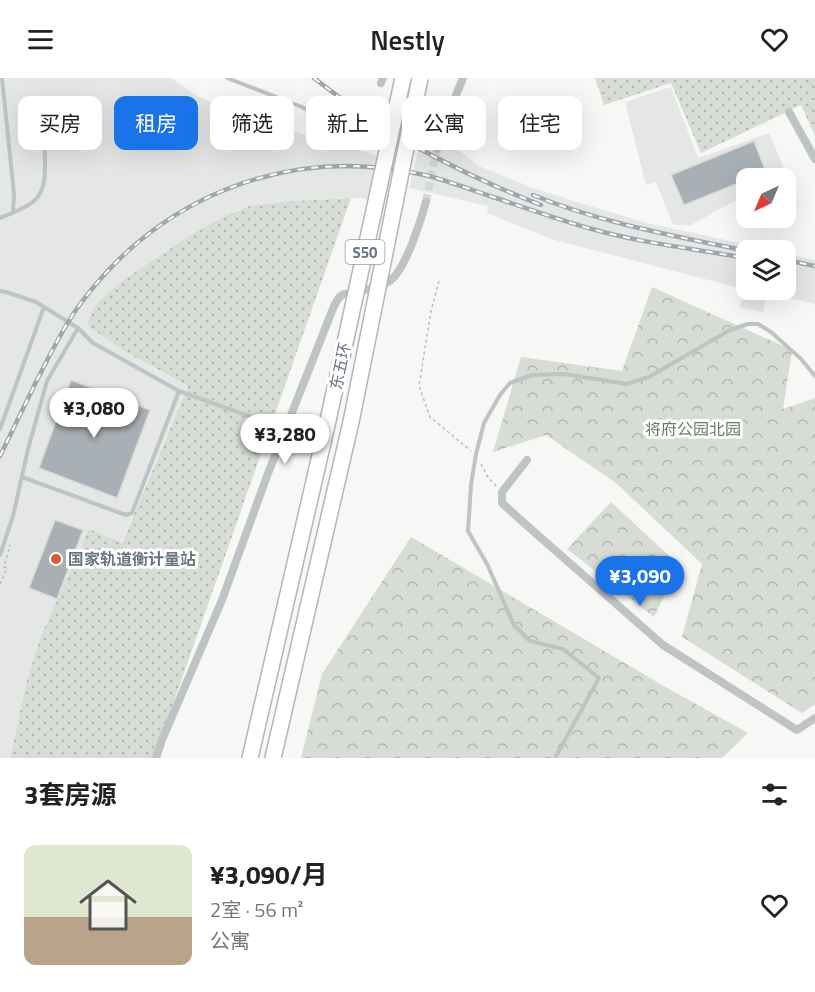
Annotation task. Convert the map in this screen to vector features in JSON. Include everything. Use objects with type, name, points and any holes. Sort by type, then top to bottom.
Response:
[{"type":"highway","name":"东五环","points":[[250,758],[327,425],[403,78]]},
{"type":"highway","name":"东五环","points":[[273,758],[351,422],[420,78]]},
{"type":"street","points":[[456,96],[463,78]]},
{"type":"street","points":[[789,112],[815,159]]},
{"type":"street","points":[[156,758],[222,600],[285,429],[336,302],[341,295],[372,289],[391,280],[398,272],[412,242],[426,202]]},
{"type":"street","points":[[527,460],[502,492],[502,503],[663,645],[797,730],[815,718]]},
{"type":"lane","points":[[2,78],[14,194],[13,212]]},
{"type":"lane","points":[[227,78],[306,109]]},
{"type":"lane","points":[[0,218],[30,204],[37,198],[43,185],[45,150]]},
{"type":"lane","points":[[0,291],[36,302],[78,328],[93,343],[179,391],[285,429]]},
{"type":"lane","points":[[0,429],[44,307]]},
{"type":"lane","points":[[555,758],[599,678],[563,649],[530,641],[514,625],[487,564],[468,531],[476,454],[484,423],[500,395],[510,383],[532,375],[564,374],[627,384],[649,377],[730,330],[748,324],[758,324],[771,332],[801,359],[815,376]]},
{"type":"lane","points":[[0,555],[13,516],[47,381],[78,328]]},
{"type":"lane","points":[[22,477],[126,515],[132,513],[179,391]]},
{"type":"path","points":[[439,281],[431,311],[418,386],[430,417],[476,454],[488,477],[502,492]]},
{"type":"path","points":[[0,584],[7,568]]},
{"type":"shaded area","points":[[0,78],[171,78],[198,96],[114,96],[114,150],[198,150],[198,96],[210,101],[210,150],[294,150],[294,131],[306,135],[306,150],[358,150],[382,157],[371,199],[295,201],[240,209],[191,235],[121,282],[101,299],[88,325],[127,353],[188,385],[121,543],[89,529],[41,636],[27,680],[10,758],[0,758]]},
{"type":"shaded area","points":[[671,87],[698,158],[769,133],[784,168],[736,168],[736,200],[691,225],[673,225],[656,182],[646,185],[625,102]]},
{"type":"shaded area","points":[[418,150],[458,150],[479,166],[533,188],[647,223],[736,242],[736,287],[551,239],[487,213],[488,206],[409,188]]},
{"type":"shaded area","points":[[796,256],[815,260],[815,304],[796,300]]},
{"type":"shaded area","points":[[741,300],[766,300],[763,312],[740,308]]},
{"type":"green space","points":[[595,78],[815,78],[815,136],[801,105],[701,153],[671,83],[604,105]]},
{"type":"green space","points":[[351,198],[154,758],[10,758],[27,680],[41,636],[89,529],[122,543],[188,386],[127,353],[87,325],[93,310],[101,299],[121,282],[191,235],[227,215],[250,206]]},
{"type":"green space","name":"将府公园北园","points":[[652,287],[792,350],[783,409],[815,398],[815,704],[802,713],[682,637],[702,564],[616,483],[546,435],[493,452],[521,357],[622,371]]},
{"type":"green space","points":[[611,502],[679,565],[654,617],[567,549]]},
{"type":"green space","points":[[411,537],[748,733],[722,758],[301,758],[322,674]]},
{"type":"building","points":[[754,141],[764,168],[736,168],[736,184],[684,205],[671,175]]},
{"type":"building","points":[[71,380],[150,410],[117,498],[39,468]]},
{"type":"building","name":"国家轨道衡计量站","points":[[55,520],[83,530],[57,599],[29,588]]},
{"type":"tunnel","points":[[426,202],[437,150]]},
{"type":"railway","points":[[314,78],[370,119],[432,156],[541,205]]},
{"type":"railway","points":[[0,456],[66,325],[111,268],[148,234],[189,207],[233,187],[279,173],[328,167],[378,168],[429,176],[610,234],[736,257]]},
{"type":"railway","points":[[533,195],[612,221],[736,249]]},
{"type":"railway","points":[[796,262],[815,266]]},
{"type":"place","name":"国家轨道衡计量站","points":[[56,559]]}]
